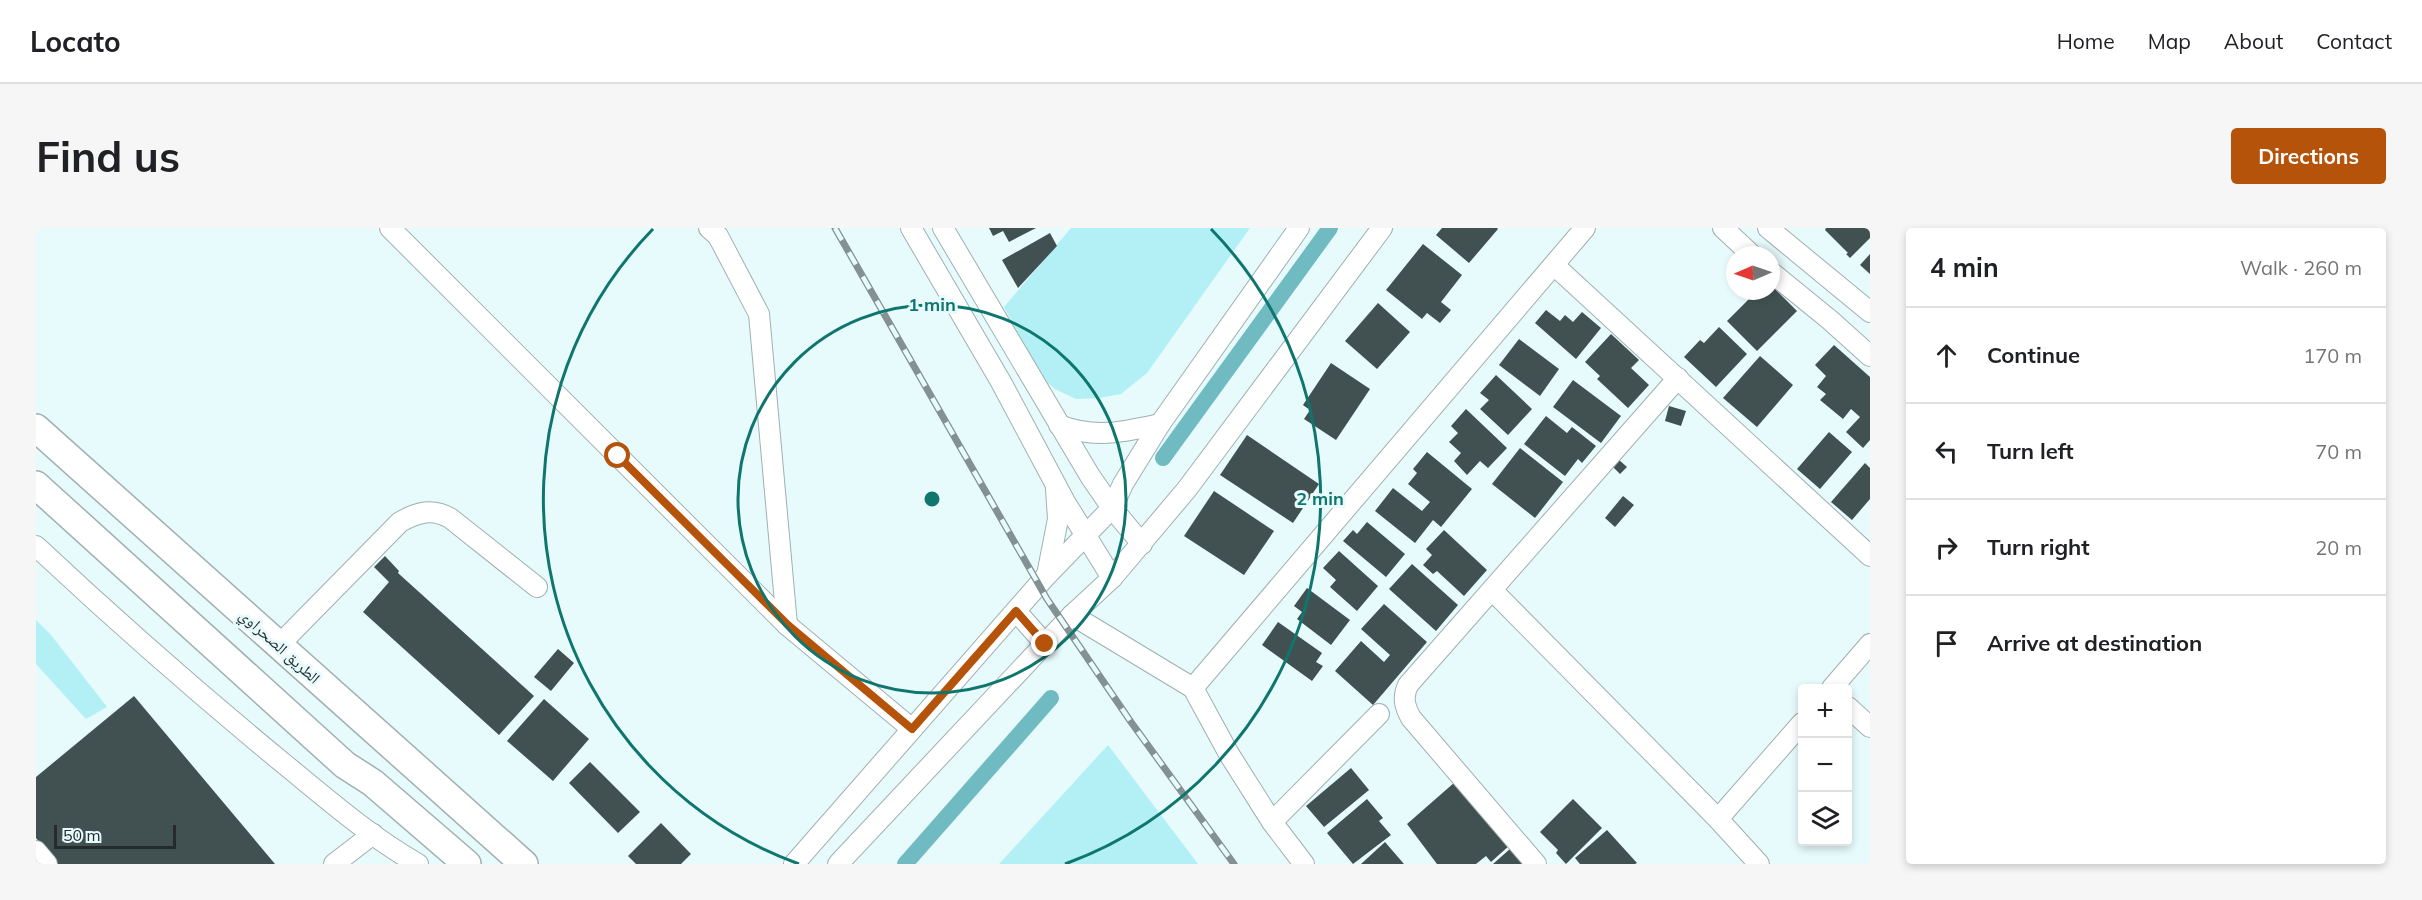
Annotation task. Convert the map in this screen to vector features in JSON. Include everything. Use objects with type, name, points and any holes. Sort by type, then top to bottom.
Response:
[{"type":"highway","name":"الطريق الصحراوي","points":[[36,428],[524,864]]},
{"type":"highway","points":[[36,485],[345,765],[373,783],[467,864]]},
{"type":"street","points":[[390,228],[788,625],[912,729]]},
{"type":"street","points":[[709,228],[718,236],[759,314],[788,625]]},
{"type":"street","points":[[911,228],[1002,382],[1065,502],[1112,578]]},
{"type":"street","points":[[943,228],[1059,424],[1112,508],[1142,544]]},
{"type":"street","points":[[794,864],[1047,575],[1112,508],[1123,484],[1160,424],[1299,228]]},
{"type":"street","points":[[838,864],[1072,615],[1112,578],[1142,544],[1228,437],[1382,228]]},
{"type":"street","points":[[1193,688],[1585,228]]},
{"type":"street","points":[[1723,228],[1742,246]]},
{"type":"street","points":[[1754,246],[1768,228],[1870,312]]},
{"type":"street","points":[[1554,265],[1870,556]]},
{"type":"street","points":[[1780,279],[1870,356]]},
{"type":"street","points":[[1536,864],[1411,718],[1405,706],[1404,693],[1408,685],[1678,378]]},
{"type":"street","points":[[1059,424],[1078,433],[1093,434],[1160,424]]},
{"type":"street","points":[[1047,575],[1058,519],[1055,480]]},
{"type":"street","points":[[279,645],[400,522],[413,514],[440,513],[450,518],[537,587]]},
{"type":"street","points":[[36,546],[135,639],[210,704],[373,834],[418,864]]},
{"type":"street","points":[[1492,590],[1718,819],[1759,864]]},
{"type":"street","points":[[1016,611],[1045,644]]},
{"type":"street","points":[[1072,615],[1193,688],[1229,754],[1272,822],[1304,864]]},
{"type":"street","points":[[1835,684],[1870,644]]},
{"type":"street","points":[[1852,711],[1870,727]]},
{"type":"street","points":[[1272,822],[1378,714]]},
{"type":"street","points":[[1718,819],[1798,729]]},
{"type":"street","points":[[334,864],[373,834]]},
{"type":"street","points":[[36,852],[47,864]]},
{"type":"shaded area","points":[[1071,228],[1250,228],[1147,373],[1121,394],[1076,399],[1055,389],[1040,376],[1004,307]]},
{"type":"shaded area","points":[[36,620],[51,635],[107,707],[86,719],[36,664]]},
{"type":"shaded area","points":[[1108,745],[1198,864],[999,864]]},
{"type":"building","points":[[989,228],[1036,228],[1009,242],[1003,231],[993,236]]},
{"type":"building","points":[[1442,228],[1498,229],[1469,263],[1436,235]]},
{"type":"building","points":[[1826,228],[1870,228],[1870,238],[1850,258],[1846,254],[1848,253],[1825,230]]},
{"type":"building","points":[[1050,233],[1057,246],[1018,288],[1002,260]]},
{"type":"building","points":[[1423,244],[1462,275],[1441,302],[1451,310],[1440,323],[1427,313],[1422,319],[1386,290]]},
{"type":"building","points":[[1870,254],[1870,274],[1860,265]]},
{"type":"building","points":[[1780,294],[1797,311],[1757,351],[1727,321],[1748,300],[1780,300]]},
{"type":"building","points":[[1378,303],[1410,332],[1377,369],[1345,341]]},
{"type":"building","points":[[1546,310],[1560,321],[1565,315],[1573,322],[1582,312],[1601,328],[1576,359],[1535,323]]},
{"type":"building","points":[[1719,327],[1747,354],[1716,387],[1684,357],[1700,340],[1704,343]]},
{"type":"building","points":[[1611,334],[1639,360],[1631,368],[1649,385],[1628,408],[1597,379],[1600,376],[1585,362]]},
{"type":"building","points":[[1519,339],[1559,369],[1540,396],[1499,365]]},
{"type":"building","points":[[1834,345],[1870,377],[1870,440],[1863,448],[1846,432],[1860,417],[1851,409],[1843,419],[1820,400],[1826,394],[1817,387],[1826,376],[1815,365]]},
{"type":"building","points":[[1760,356],[1793,385],[1757,427],[1723,398]]},
{"type":"building","points":[[1331,363],[1370,389],[1336,440],[1304,419],[1310,410],[1303,405]]},
{"type":"building","points":[[1496,375],[1532,409],[1508,435],[1480,409],[1489,400],[1480,393]]},
{"type":"building","points":[[1573,380],[1621,416],[1601,443],[1553,407]]},
{"type":"building","points":[[1669,406],[1686,411],[1681,426],[1665,421]]},
{"type":"building","points":[[1466,409],[1507,448],[1488,468],[1480,461],[1467,475],[1454,461],[1461,453],[1449,442],[1458,433],[1451,426]]},
{"type":"building","points":[[1546,416],[1567,433],[1572,427],[1596,446],[1582,463],[1578,459],[1565,476],[1524,444]]},
{"type":"building","points":[[1829,432],[1852,452],[1820,489],[1797,469]]},
{"type":"building","points":[[1247,435],[1319,484],[1293,523],[1220,475]]},
{"type":"building","points":[[1520,448],[1563,482],[1535,518],[1492,484]]},
{"type":"building","points":[[1427,452],[1472,489],[1441,527],[1433,520],[1415,543],[1375,511],[1393,488],[1422,511],[1430,502],[1408,484],[1417,473],[1413,469]]},
{"type":"building","points":[[1618,459],[1627,467],[1620,474],[1612,466]]},
{"type":"building","points":[[1865,463],[1870,468],[1870,499],[1852,520],[1831,502]]},
{"type":"building","points":[[1214,491],[1274,531],[1244,575],[1184,536]]},
{"type":"building","points":[[1623,496],[1634,505],[1615,527],[1605,518]]},
{"type":"building","points":[[1367,522],[1405,554],[1386,577],[1343,541],[1353,530],[1357,534]]},
{"type":"building","points":[[1444,530],[1487,570],[1464,596],[1437,571],[1433,574],[1423,565],[1432,555],[1426,549]]},
{"type":"building","points":[[1339,551],[1378,586],[1357,611],[1330,587],[1336,580],[1323,568]]},
{"type":"building","points":[[385,556],[399,571],[398,573],[534,696],[499,735],[363,612],[389,582],[374,567]]},
{"type":"building","points":[[1412,564],[1458,605],[1436,631],[1389,589]]},
{"type":"building","points":[[1307,588],[1350,620],[1331,645],[1297,619],[1302,612],[1294,606]]},
{"type":"building","points":[[1384,604],[1427,642],[1373,705],[1335,671],[1361,641],[1384,662],[1390,655],[1361,629]]},
{"type":"building","points":[[1278,622],[1322,653],[1316,662],[1323,666],[1312,681],[1262,645]]},
{"type":"building","points":[[558,649],[574,663],[551,691],[534,677]]},
{"type":"building","points":[[134,696],[275,864],[57,864],[36,838],[36,777]]},
{"type":"building","points":[[544,699],[589,739],[553,781],[507,741]]},
{"type":"building","points":[[590,762],[640,812],[618,833],[569,783]]},
{"type":"building","points":[[1351,768],[1369,790],[1324,827],[1306,806]]},
{"type":"building","points":[[1455,782],[1510,845],[1491,862],[1486,856],[1476,864],[1437,864],[1407,824]]},
{"type":"building","points":[[1367,799],[1383,818],[1379,821],[1391,835],[1353,864],[1327,833]]},
{"type":"building","points":[[1573,799],[1602,828],[1566,864],[1556,853],[1558,850],[1540,832]]},
{"type":"building","points":[[661,823],[691,854],[681,864],[636,864],[628,856]]},
{"type":"building","points":[[1607,830],[1637,863],[1580,864],[1575,858]]},
{"type":"building","points":[[1385,842],[1404,864],[1361,864]]},
{"type":"building","points":[[1511,848],[1525,864],[1493,864]]},
{"type":"waterway","points":[[1163,458],[1330,228]]},
{"type":"waterway","points":[[905,864],[1051,698]]},
{"type":"railway","points":[[835,228],[1047,599],[1131,722],[1234,864]]},
{"type":"route","points":[[618,456],[788,625],[912,729],[1016,611],[1045,644]]}]
